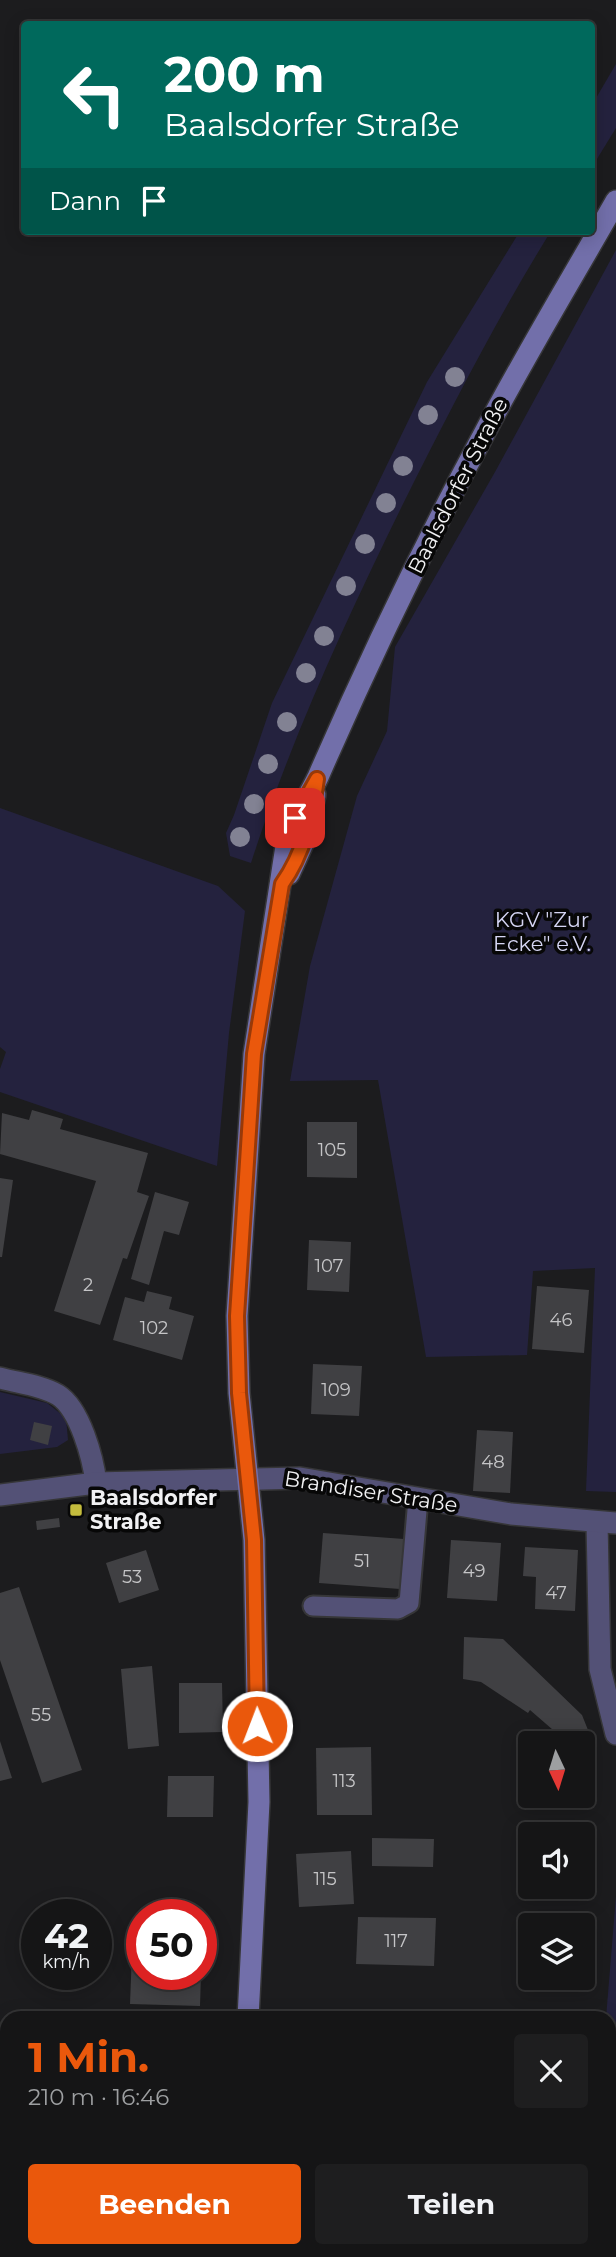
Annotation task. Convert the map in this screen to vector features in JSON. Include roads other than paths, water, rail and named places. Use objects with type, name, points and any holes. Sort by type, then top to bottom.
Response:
[{"type":"main road","name":"Baalsdorfer Straße","points":[[248,2011],[259,1802],[254,1540],[250,1477],[239,1393],[237,1302],[254,1054],[288,833],[317,779],[332,740],[388,623],[485,432],[616,201]]},
{"type":"street","points":[[0,1378],[60,1396],[76,1418],[93,1462],[96,1483]]},
{"type":"street","name":"Brandiser Straße","points":[[0,1495],[96,1483],[250,1477],[300,1478],[511,1514],[606,1522]]},
{"type":"street","points":[[606,1522],[600,1670],[616,1734]]},
{"type":"lane","points":[[313,1606],[398,1609],[409,1603],[418,1499]]},
{"type":"place","name":"Baalsdorfer Straße","points":[[76,1510]]},
{"type":"park label","name":"KGV \"Zur Ecke\" e.V.","points":[[542,932]]}]
